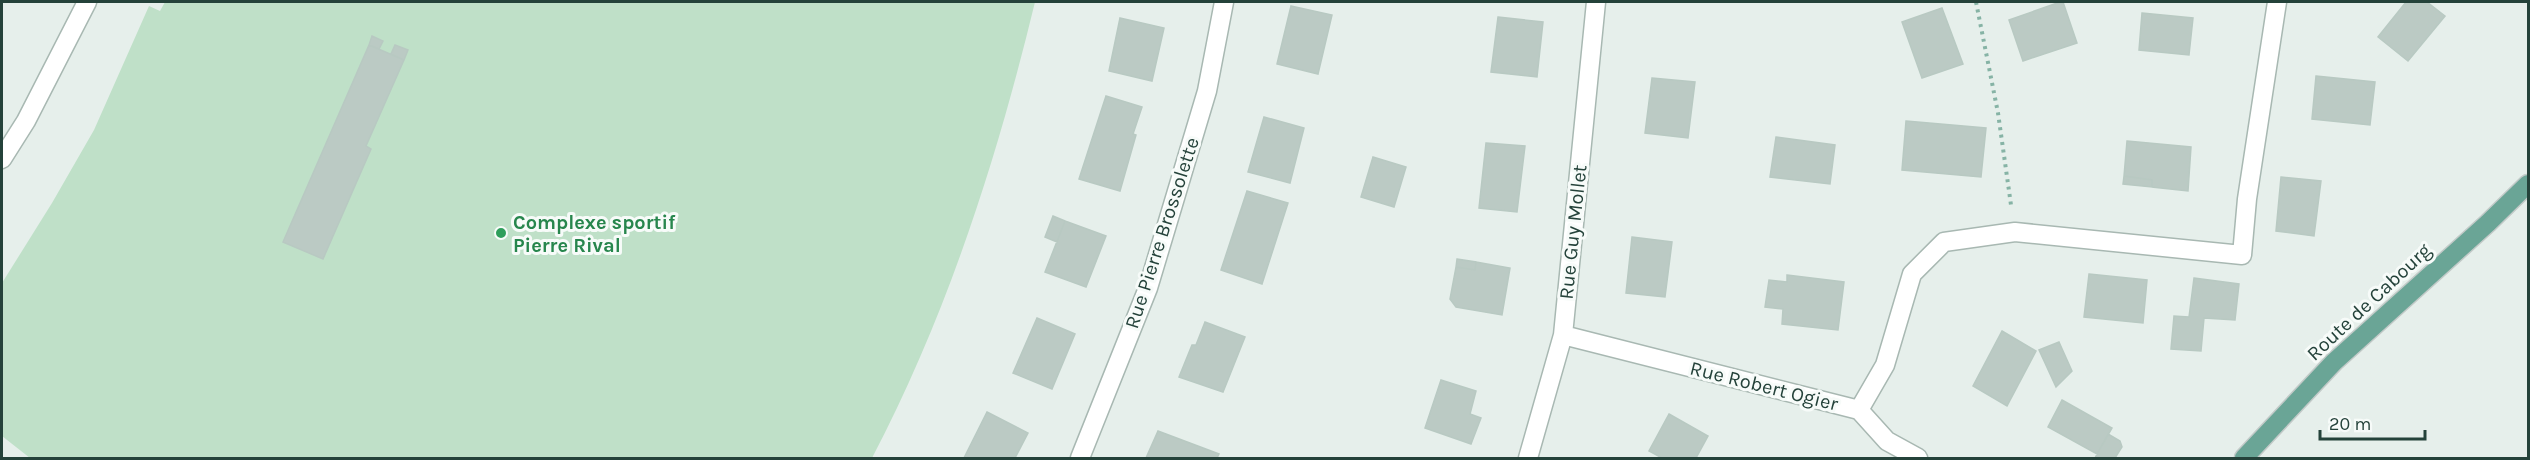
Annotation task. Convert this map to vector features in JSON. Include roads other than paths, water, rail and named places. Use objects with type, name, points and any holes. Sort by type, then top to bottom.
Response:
[{"type":"main road","name":"Route de Cabourg","points":[[2244,459],[2334,362],[2488,224],[2529,184]]},
{"type":"street","points":[[2,159],[26,121],[87,2]]},
{"type":"street","name":"Rue Pierre Brossolette","points":[[1080,459],[1148,288],[1207,91],[1224,2]]},
{"type":"street","name":"Rue Guy Mollet","points":[[1532,457],[1563,335],[1596,2]]},
{"type":"street","name":"Rue Robert Ogier","points":[[1563,335],[1859,410],[1885,365],[1912,274],[1944,242],[2015,232],[2242,255],[2247,199],[2277,2]]},
{"type":"street","points":[[1859,410],[1887,441],[1918,459]]},
{"type":"place","name":"Complexe sportif Pierre Rival","points":[[501,233]]}]
